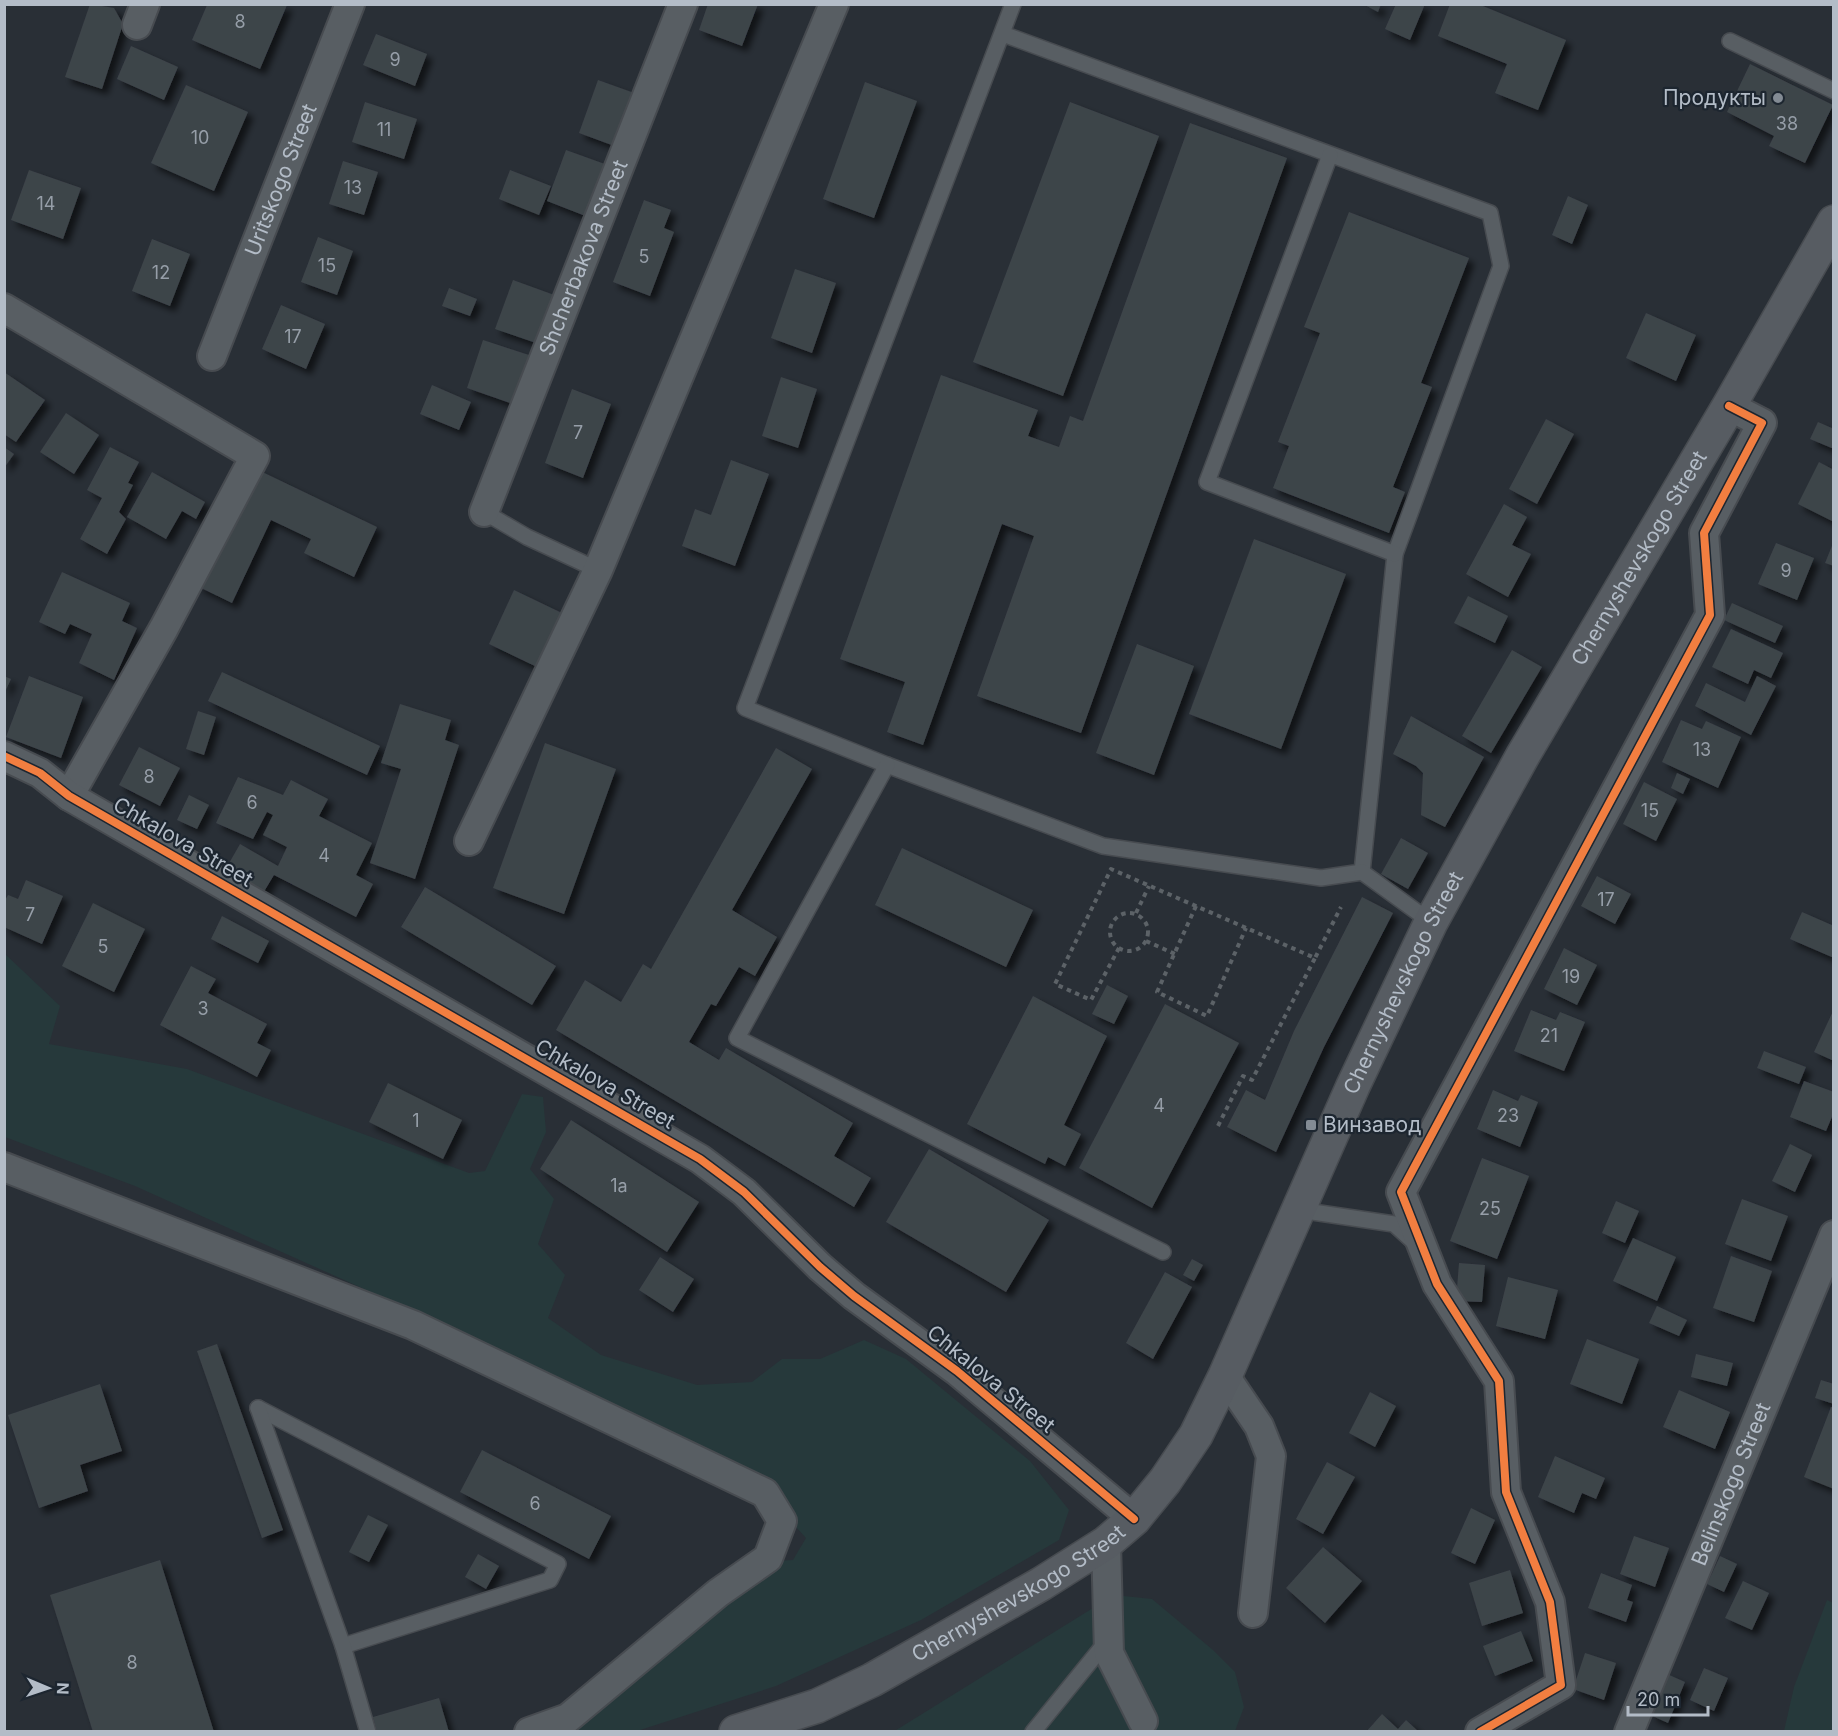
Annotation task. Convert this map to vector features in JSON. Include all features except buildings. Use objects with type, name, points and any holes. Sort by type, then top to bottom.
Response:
[{"type":"main road","name":"Chernyshevskogo Street","points":[[736,1731],[817,1706],[872,1680],[1041,1584],[1106,1543],[1134,1519],[1166,1480],[1196,1435],[1226,1376],[1353,1086],[1431,922],[1522,757],[1730,406],[1833,222]]},
{"type":"street","name":"Uritskogo Street","points":[[212,356],[350,4]]},
{"type":"street","name":"Shcherbakova Street","points":[[484,512],[683,4]]},
{"type":"street","points":[[469,841],[598,570],[834,4]]},
{"type":"street","points":[[4,308],[255,456],[164,628],[69,796]]},
{"type":"street","points":[[1480,1731],[1561,1685],[1550,1602],[1506,1492],[1499,1381],[1437,1284],[1401,1192],[1710,615],[1704,533],[1762,423],[1730,406]]},
{"type":"street","name":"Chkalova Street","points":[[4,756],[40,773],[69,796],[700,1159],[744,1192],[854,1296],[957,1371],[1134,1519]]},
{"type":"street","points":[[4,1167],[413,1325],[765,1493],[782,1521],[768,1558],[718,1593],[568,1718],[529,1731]]},
{"type":"street","name":"Belinskogo Street","points":[[1629,1731],[1833,1235]]},
{"type":"street","points":[[1226,1376],[1259,1426],[1271,1456],[1253,1613]]},
{"type":"street","points":[[1106,1543],[1109,1653],[1143,1721]]},
{"type":"lane","points":[[1013,4],[745,708],[887,765],[1103,846],[1321,879],[1362,872],[1431,922]]},
{"type":"lane","points":[[1003,34],[1490,213],[1501,266],[1395,554],[1362,872]]},
{"type":"lane","points":[[1730,41],[1833,91]]},
{"type":"lane","points":[[1330,155],[1207,482],[1395,554]]},
{"type":"lane","points":[[484,512],[526,537],[598,570]]},
{"type":"lane","points":[[887,765],[737,1038],[1163,1252]]},
{"type":"lane","points":[[1299,1210],[1394,1224],[1425,1253]]},
{"type":"lane","points":[[343,1646],[550,1580],[558,1564],[258,1408],[343,1646],[368,1731]]},
{"type":"lane","points":[[1033,1731],[1048,1716],[1109,1639]]},
{"type":"path","points":[[1119,948],[1091,1000],[1055,984],[1111,869],[1315,958]]},
{"type":"path","points":[[1136,913],[1149,886]]},
{"type":"path","points":[[1196,906],[1157,992],[1207,1016],[1246,928]]},
{"type":"path","points":[[1218,1126],[1244,1076],[1252,1080],[1341,906]]},
{"type":"path","points":[[1122,913],[1136,913],[1147,926],[1146,941],[1134,950],[1119,948],[1112,940],[1111,925],[1122,913]]},
{"type":"path","points":[[1146,941],[1175,954]]},
{"type":"shaded area","points":[[4,953],[60,1006],[49,1044],[187,1069],[469,1173],[485,1171],[522,1094],[543,1097],[546,1132],[530,1169],[554,1199],[538,1244],[565,1275],[548,1318],[601,1355],[697,1385],[752,1382],[782,1359],[820,1359],[864,1340],[906,1359],[1030,1461],[1069,1510],[1059,1540],[921,1620],[776,1686],[637,1731],[567,1731],[763,1562],[793,1560],[806,1538],[765,1493],[402,1306],[135,1186],[5,1137]]},
{"type":"shaded area","points":[[1114,1595],[1152,1599],[1213,1650],[1235,1672],[1244,1707],[1235,1731],[893,1732]]},
{"type":"shaded area","points":[[1827,1600],[1833,1603],[1833,1731],[1784,1731],[1794,1687]]},
{"type":"cycle path","points":[[1480,1732],[1561,1685],[1550,1602],[1506,1492],[1499,1381],[1437,1284],[1401,1192],[1710,615],[1704,533],[1762,423],[1729,406]]},
{"type":"cycle path","points":[[4,756],[40,773],[69,796],[700,1159],[744,1192],[820,1267],[854,1296],[957,1371],[1134,1519]]},
{"type":"place","name":"Продукты","points":[[1778,98]]},
{"type":"place","name":"Винзавод","points":[[1311,1125]]}]
